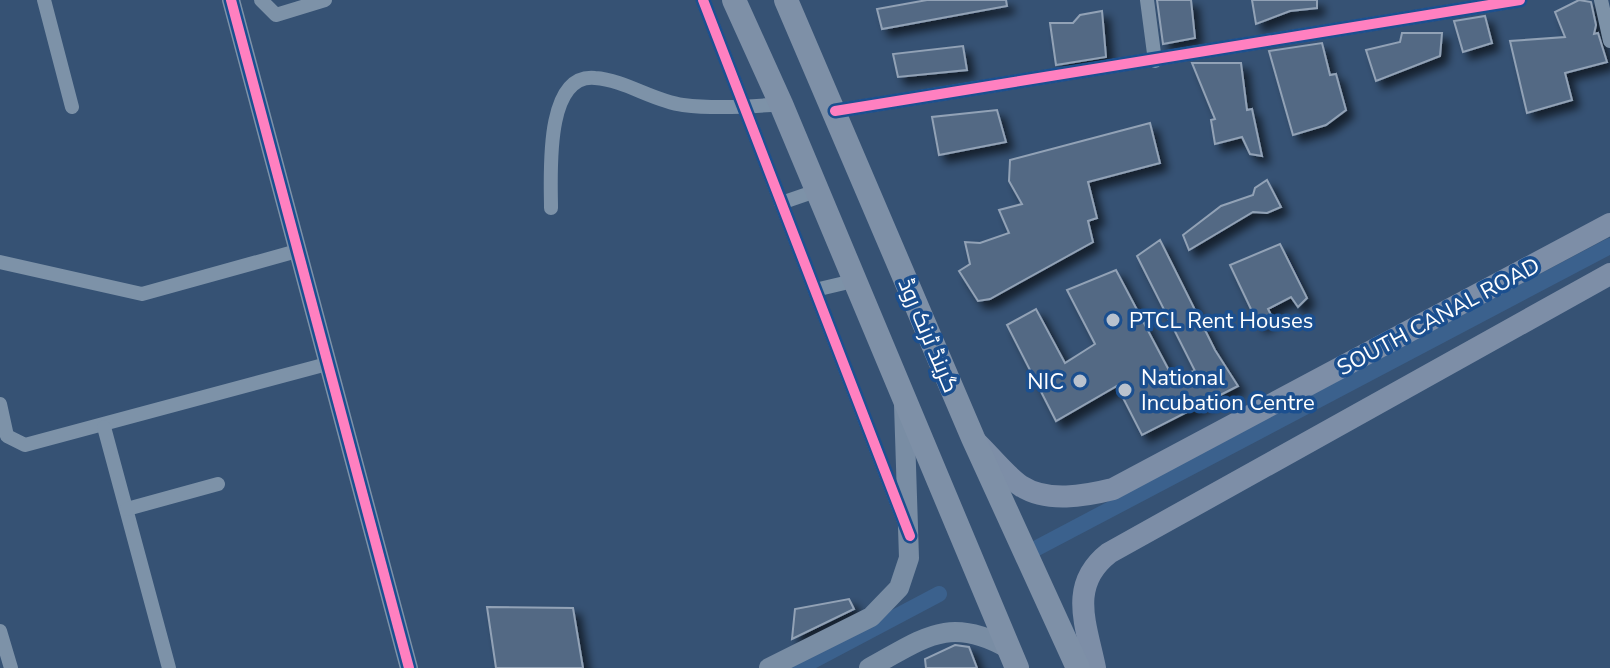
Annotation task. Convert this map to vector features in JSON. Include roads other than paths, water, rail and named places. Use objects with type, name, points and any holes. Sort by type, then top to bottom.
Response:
[{"type":"highway","name":"گرینڈ ٹرنک روڈ","points":[[786,0],[973,438],[1078,668]]},
{"type":"highway","points":[[739,6],[992,610],[1003,650]]},
{"type":"main road","name":"SOUTH CANAL ROAD","points":[[973,438],[1021,486],[1055,496],[1077,496],[1113,489],[1610,224]]},
{"type":"main road","points":[[1095,668],[1083,590],[1090,570],[1109,553],[1610,274]]},
{"type":"main road","points":[[769,668],[871,617],[885,605],[906,572],[910,536],[904,402]]},
{"type":"main road","points":[[869,668],[936,634],[968,631],[1003,650]]},
{"type":"street","points":[[44,0],[72,107]]},
{"type":"street","points":[[231,0],[409,668]]},
{"type":"street","points":[[261,0],[276,15],[325,0]]},
{"type":"street","points":[[703,0],[910,536]]},
{"type":"street","points":[[722,0],[739,6]]},
{"type":"street","points":[[1147,0],[1155,61]]},
{"type":"street","points":[[835,111],[1520,0]]},
{"type":"street","points":[[1601,0],[1610,41]]},
{"type":"street","points":[[551,208],[551,138],[565,92],[578,80],[595,78],[681,105],[744,107],[781,104]]},
{"type":"street","points":[[781,203],[816,191]]},
{"type":"street","points":[[0,262],[142,294],[297,251]]},
{"type":"street","points":[[815,290],[853,281]]},
{"type":"street","points":[[0,404],[5,431],[11,441],[18,444],[104,427],[327,364]]},
{"type":"street","points":[[104,427],[169,668]]},
{"type":"street","points":[[127,509],[218,484]]},
{"type":"street","points":[[0,631],[11,668]]},
{"type":"waterway","points":[[1035,549],[1610,246]]},
{"type":"waterway","points":[[799,668],[939,594]]},
{"type":"place","name":"PTCL Rent Houses","points":[[1113,320]]},
{"type":"place","name":"NIC","points":[[1080,381]]},
{"type":"place","name":"National Incubation Centre","points":[[1125,390]]}]
